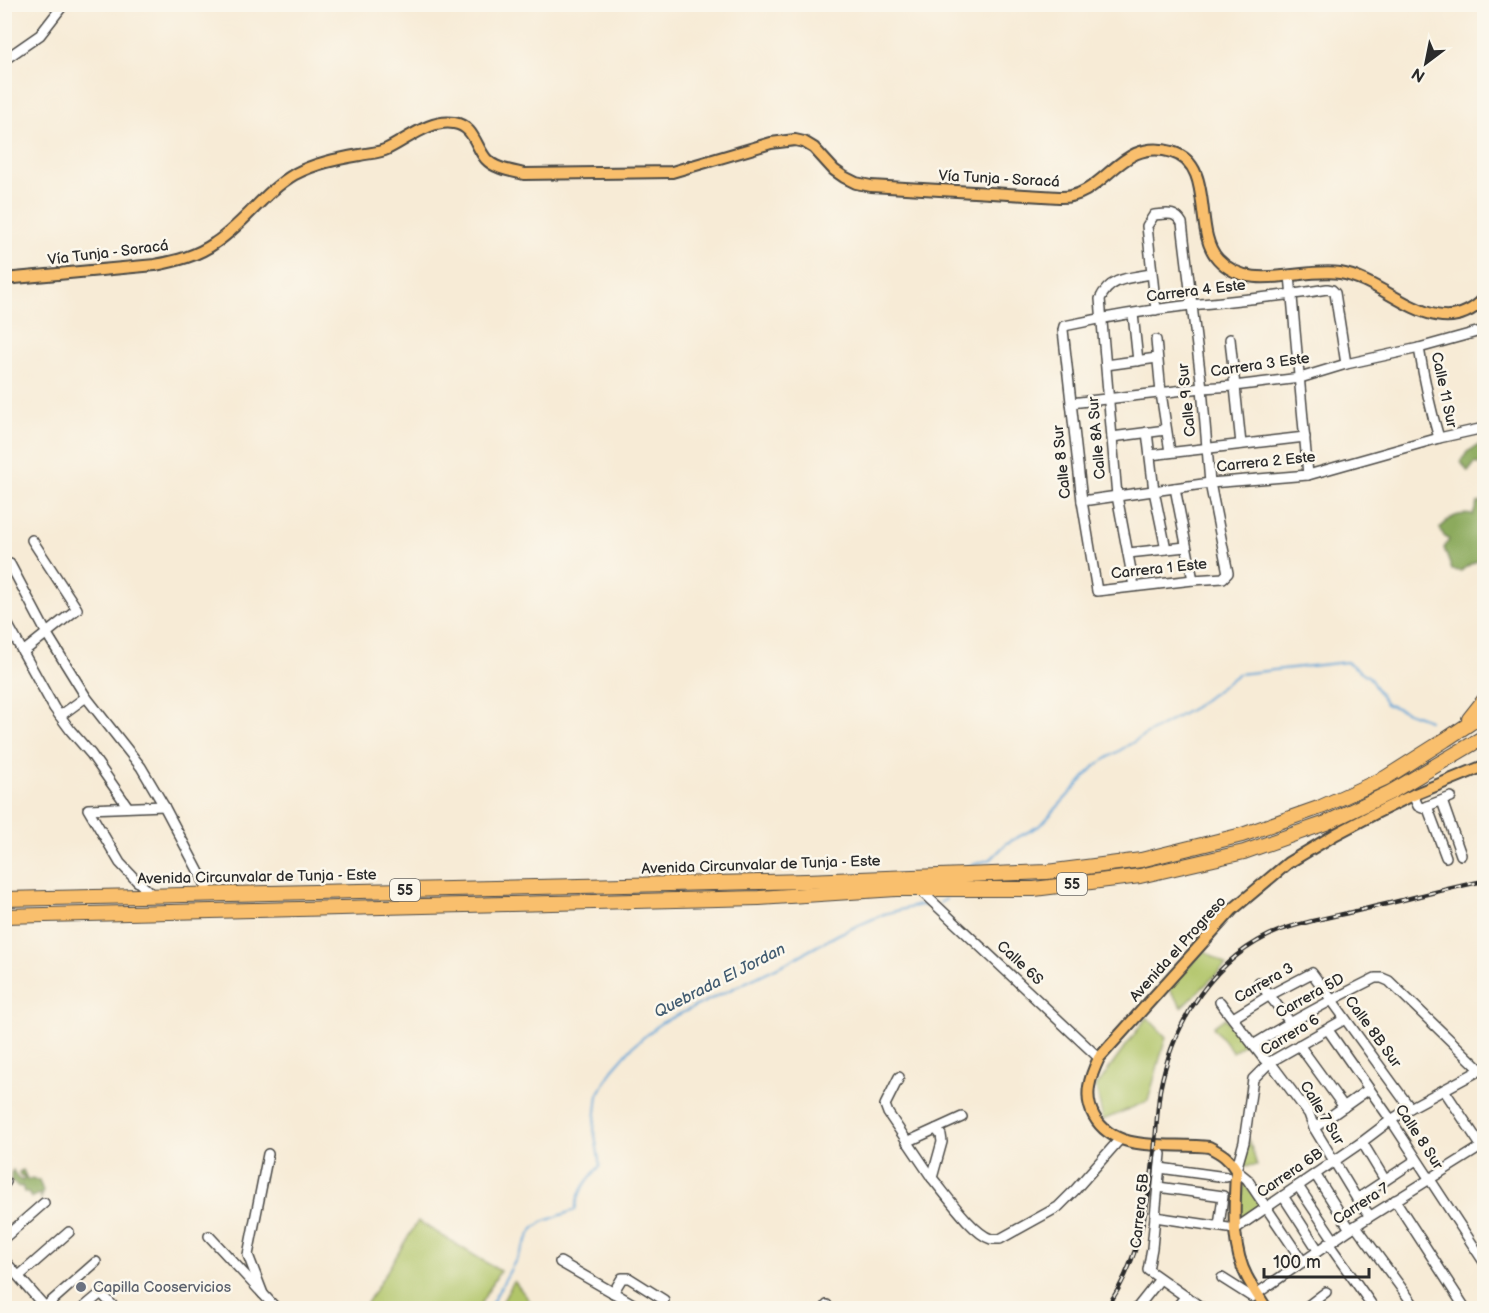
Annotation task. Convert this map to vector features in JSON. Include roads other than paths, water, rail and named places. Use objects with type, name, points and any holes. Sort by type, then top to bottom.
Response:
[{"type":"highway","points":[[1445,740],[1467,721],[1485,700]]},
{"type":"highway","name":"Avenida Circunvalar de Tunja - Este","points":[[4,899],[794,881],[1047,872],[1141,860],[1242,835],[1321,807],[1385,778],[1485,714]]},
{"type":"highway","name":"Avenida Circunvalar de Tunja - Este","points":[[4,916],[759,898],[896,890],[1034,889],[1070,885],[1140,876],[1244,852],[1326,823],[1391,792],[1485,737]]},
{"type":"main road","name":"Vía Tunja - Soracá","points":[[4,279],[174,262],[215,244],[267,195],[293,175],[317,163],[385,150],[433,125],[447,122],[458,123],[469,129],[487,160],[504,170],[524,174],[672,172],[771,143],[795,140],[814,148],[834,170],[856,183],[882,187],[1068,198],[1091,186],[1124,159],[1149,150],[1161,150],[1185,159],[1193,168],[1199,182],[1206,236],[1211,250],[1218,260],[1244,276],[1256,278],[1319,272],[1341,273],[1361,279],[1411,306],[1444,316],[1458,315],[1470,310],[1485,298]]},
{"type":"main road","name":"Avenida el Progreso","points":[[1236,1170],[1221,1152],[1209,1147],[1132,1143],[1109,1133],[1097,1122],[1088,1097],[1088,1085],[1099,1058],[1232,910],[1288,863],[1346,829],[1413,795],[1485,766]]},
{"type":"main road","points":[[1236,1170],[1235,1229],[1241,1262],[1247,1277],[1266,1308]]},
{"type":"street","points":[[4,60],[40,34],[64,4]]},
{"type":"street","name":"Calle 9 Sur","points":[[1152,274],[1147,226],[1154,215],[1172,213],[1179,217],[1182,223],[1202,388],[1210,483],[1228,570],[1223,578]]},
{"type":"street","points":[[1328,272],[1346,364]]},
{"type":"street","points":[[1152,274],[1156,310]]},
{"type":"street","name":"Calle 8A Sur","points":[[1134,586],[1117,496],[1100,299],[1119,279],[1152,274]]},
{"type":"street","points":[[1290,275],[1308,475]]},
{"type":"street","name":"Carrera 4 Este","points":[[1063,330],[1064,326],[1101,318],[1191,305],[1331,291]]},
{"type":"street","points":[[1133,314],[1138,361]]},
{"type":"street","name":"Calle 8 Sur","points":[[1063,330],[1082,501],[1097,591]]},
{"type":"street","name":"Carrera 3 Este","points":[[1071,403],[1300,378],[1346,364],[1419,348],[1485,330]]},
{"type":"street","points":[[1230,339],[1241,444]]},
{"type":"street","points":[[1156,340],[1170,452]]},
{"type":"street","name":"Calle 11 Sur","points":[[1419,348],[1439,438]]},
{"type":"street","points":[[1106,365],[1157,358]]},
{"type":"street","name":"Carrera 2 Este","points":[[1082,501],[1210,483],[1308,475],[1439,438],[1485,428]]},
{"type":"street","points":[[1112,437],[1167,430]]},
{"type":"street","points":[[1147,432],[1154,491],[1166,549]]},
{"type":"street","points":[[1150,455],[1305,437]]},
{"type":"street","points":[[1175,488],[1193,580]]},
{"type":"street","points":[[23,652],[77,609],[32,540]]},
{"type":"street","points":[[1128,553],[1186,547]]},
{"type":"street","points":[[10,564],[47,634],[86,697],[141,767],[210,895]]},
{"type":"street","name":"Carrera 1 Este","points":[[1097,591],[1223,578]]},
{"type":"street","points":[[4,618],[60,716],[91,754],[128,807]]},
{"type":"street","points":[[60,716],[86,697]]},
{"type":"street","points":[[1413,795],[1418,806],[1422,808],[1447,799],[1461,855]]},
{"type":"street","points":[[154,896],[120,862],[88,809],[164,806]]},
{"type":"street","points":[[1427,806],[1446,857]]},
{"type":"street","name":"Calle 6S","points":[[920,890],[1099,1058]]},
{"type":"street","name":"Carrera 3","points":[[1233,1018],[1312,973]]},
{"type":"street","name":"Calle 8B Sur","points":[[1312,973],[1410,1108]]},
{"type":"street","name":"Carrera 5D","points":[[1253,1046],[1290,1022],[1331,1000],[1375,978],[1382,978],[1389,981],[1484,1070]]},
{"type":"street","points":[[1259,982],[1290,1022]]},
{"type":"street","name":"Calle 7 Sur","points":[[1220,1002],[1253,1046],[1264,1059],[1270,1062],[1309,1114],[1314,1128],[1357,1199],[1370,1216]]},
{"type":"street","name":"Carrera 6","points":[[1236,1170],[1244,1142],[1253,1079],[1270,1062],[1345,1019]]},
{"type":"street","name":"Calle 8 Sur","points":[[1328,1030],[1485,1262]]},
{"type":"street","points":[[1299,1045],[1344,1107]]},
{"type":"street","points":[[1391,1120],[1484,1070]]},
{"type":"street","points":[[899,1077],[885,1105],[888,1113],[932,1178],[966,1219],[982,1234],[992,1239],[1000,1239],[1058,1208],[1120,1139]]},
{"type":"street","points":[[1314,1128],[1369,1089]]},
{"type":"street","points":[[1444,1090],[1483,1146]]},
{"type":"street","points":[[907,1142],[962,1117]]},
{"type":"street","name":"Carrera 6B","points":[[1235,1229],[1391,1120]]},
{"type":"street","points":[[932,1178],[942,1142],[941,1135],[936,1129]]},
{"type":"street","points":[[1362,1142],[1385,1180]]},
{"type":"street","name":"Carrera 7","points":[[1258,1294],[1331,1241],[1483,1146]]},
{"type":"street","points":[[263,1294],[248,1255],[268,1154]]},
{"type":"street","name":"Carrera 5B","points":[[1160,1279],[1148,1270],[1161,1154]]},
{"type":"street","points":[[1357,1199],[1416,1160]]},
{"type":"street","points":[[1160,1168],[1226,1177]]},
{"type":"street","points":[[1236,1170],[1247,1179],[1303,1262]]},
{"type":"street","points":[[1315,1174],[1416,1308]]},
{"type":"street","points":[[1298,1186],[1372,1305],[1361,1308]]},
{"type":"street","points":[[1158,1187],[1223,1196],[1220,1226]]},
{"type":"street","points":[[1283,1196],[1318,1250]]},
{"type":"street","points":[[1395,1200],[1465,1308]]},
{"type":"street","points":[[4,1238],[44,1203]]},
{"type":"street","points":[[1155,1217],[1235,1229]]},
{"type":"street","points":[[19,1276],[69,1232]]},
{"type":"street","points":[[209,1236],[276,1308]]},
{"type":"street","points":[[4,1260],[45,1308],[96,1262]]},
{"type":"street","points":[[560,1262],[640,1308]]},
{"type":"street","points":[[613,1293],[622,1278],[626,1277],[664,1300]]},
{"type":"street","points":[[1222,1278],[1252,1297],[1258,1294]]},
{"type":"street","points":[[1137,1308],[1160,1279],[1202,1308]]},
{"type":"street","points":[[1305,1308],[1326,1292]]},
{"type":"street","points":[[83,1308],[102,1293],[115,1308]]},
{"type":"street","points":[[1176,1308],[1185,1297]]},
{"type":"waterway","points":[[969,866],[991,859],[1007,843],[1041,825],[1096,765],[1195,707],[1238,674],[1347,662],[1369,677],[1386,704],[1429,720]]},
{"type":"waterway","points":[[940,903],[946,899]]},
{"type":"waterway","name":"Quebrada El Jordan","points":[[489,1308],[533,1229],[542,1222],[575,1210],[584,1186],[600,1166],[594,1129],[598,1095],[612,1070],[633,1046],[661,1023],[786,963],[839,934],[884,914],[920,905],[930,906]]},
{"type":"railway","points":[[1106,1308],[1128,1269],[1143,1224],[1148,1200],[1160,1090],[1166,1065],[1186,1016],[1200,994],[1217,974],[1236,956],[1281,930],[1484,881]]},
{"type":"place","name":"Capilla Cooservicios","points":[[81,1287]]}]
